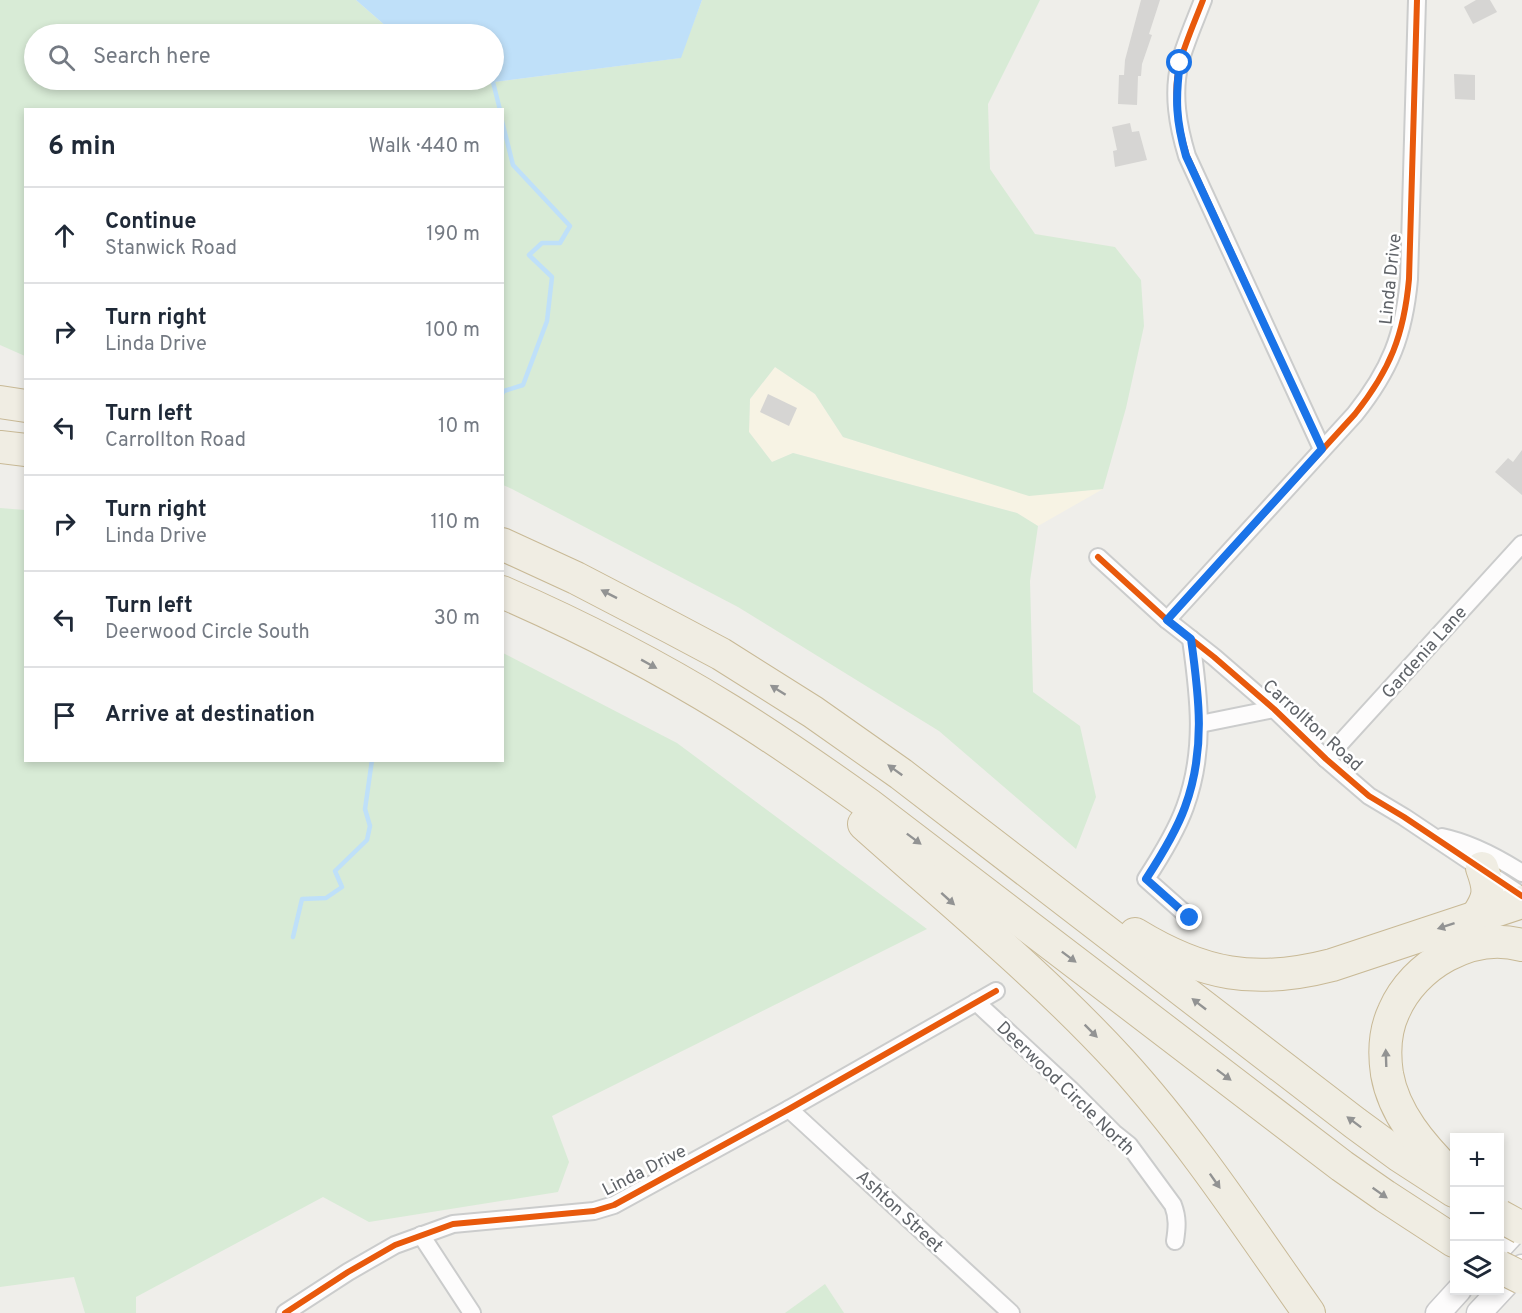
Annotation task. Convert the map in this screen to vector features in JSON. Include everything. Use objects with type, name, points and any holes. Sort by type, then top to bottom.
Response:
[{"type":"highway","points":[[0,402],[24,406]]},
{"type":"highway","points":[[0,447],[24,450]]},
{"type":"highway","points":[[504,545],[576,578],[721,654],[813,712],[857,742],[1004,853],[1355,1123],[1400,1156],[1450,1188]]},
{"type":"highway","points":[[504,593],[633,655],[728,710],[813,765],[868,804],[1342,1166],[1450,1238]]},
{"type":"highway","points":[[728,710],[841,804],[1032,973],[1114,1056],[1201,1160],[1309,1313]]},
{"type":"highway","points":[[1004,853],[1153,945],[1193,964],[1235,973],[1283,975],[1332,965],[1522,902]]},
{"type":"highway","points":[[1477,916],[1486,902],[1488,892],[1482,868]]},
{"type":"highway","points":[[1450,1173],[1417,1137],[1403,1116],[1394,1096],[1385,1054],[1393,1012],[1417,977],[1434,962],[1458,950],[1478,944],[1522,945]]},
{"type":"highway","points":[[1504,1218],[1522,1227]]},
{"type":"highway","points":[[1504,1268],[1522,1278]]},
{"type":"main road","points":[[1504,1243],[1522,1223]]},
{"type":"main road","points":[[1479,1313],[1522,1267]]},
{"type":"main road","points":[[1438,1313],[1454,1295]]},
{"type":"street","points":[[1203,0],[1180,63],[1176,88],[1179,132],[1186,156],[1322,449]]},
{"type":"street","name":"Linda Drive","points":[[1167,620],[1355,414],[1380,379],[1391,357],[1401,331],[1409,279],[1417,0]]},
{"type":"street","name":"Gardenia Lane","points":[[1326,759],[1522,544]]},
{"type":"street","name":"Carrollton Road","points":[[1098,557],[1167,620],[1274,709],[1369,796],[1522,896]]},
{"type":"street","points":[[1190,918],[1146,879],[1173,834],[1193,780],[1200,724],[1199,695],[1191,639]]},
{"type":"street","points":[[1200,724],[1274,709]]},
{"type":"street","name":"Carrollton Road","points":[[1429,834],[1458,840],[1522,873]]},
{"type":"street","name":"Linda Drive","points":[[285,1313],[395,1245],[453,1224],[594,1211],[614,1205],[996,991]]},
{"type":"street","name":"Deerwood Circle North","points":[[976,1002],[1129,1145],[1173,1205],[1177,1215],[1175,1241]]},
{"type":"street","name":"Ashton Street","points":[[789,1108],[1011,1313]]},
{"type":"street","points":[[422,1235],[472,1313]]},
{"type":"shaded area","points":[[775,367],[815,394],[843,437],[1029,495],[1103,489],[1038,526],[1017,513],[793,453],[772,462],[749,432],[750,399]]},
{"type":"green space","points":[[0,0],[356,0],[384,24],[24,24],[24,90],[504,90],[504,81],[680,58],[702,0],[1040,0],[988,104],[990,169],[1035,234],[1115,247],[1141,280],[1144,326],[1126,408],[1103,489],[1029,496],[843,437],[815,394],[775,367],[750,399],[749,432],[772,462],[793,453],[1017,513],[1038,526],[1030,581],[1033,692],[1080,726],[1096,797],[1076,849],[939,731],[738,607],[504,485],[504,108],[24,108],[24,356],[0,345]]},
{"type":"green space","points":[[0,508],[24,510],[24,762],[504,762],[504,654],[677,743],[927,929],[552,1116],[569,1162],[558,1192],[369,1222],[323,1197],[136,1297],[136,1313],[85,1313],[74,1277],[0,1287]]},
{"type":"green space","points":[[825,1284],[844,1313],[785,1313]]},
{"type":"water","points":[[356,0],[702,0],[681,58],[504,81],[504,24],[384,24]]},
{"type":"building","points":[[1141,0],[1160,0],[1149,34],[1152,35],[1142,64],[1141,76],[1138,76],[1137,105],[1118,104],[1119,75],[1124,75],[1125,60]]},
{"type":"building","points":[[1476,0],[1490,0],[1497,12],[1473,24],[1464,7]]},
{"type":"building","points":[[1454,74],[1475,75],[1475,100],[1455,99]]},
{"type":"building","points":[[1130,123],[1132,132],[1139,131],[1147,160],[1115,167],[1113,151],[1117,150],[1112,127]]},
{"type":"building","points":[[768,394],[797,408],[789,426],[760,412]]},
{"type":"building","points":[[1522,450],[1522,495],[1495,472],[1508,458],[1513,462]]},
{"type":"waterway","points":[[495,90],[500,108]]},
{"type":"waterway","points":[[504,129],[513,165],[570,226],[560,243],[542,243],[529,255],[552,277],[547,321],[523,385],[504,391]]},
{"type":"waterway","points":[[293,937],[302,899],[326,898],[342,887],[335,871],[367,840],[370,826],[365,809],[372,762]]},
{"type":"cycle path","points":[[1203,0],[1185,46],[1176,86],[1177,110],[1184,145],[1187,156],[1322,449]]},
{"type":"cycle path","points":[[1167,620],[1355,414],[1378,382],[1393,351],[1403,318],[1409,279],[1417,0]]},
{"type":"cycle path","points":[[1098,557],[1167,620],[1274,709],[1369,796],[1522,896]]},
{"type":"cycle path","points":[[285,1313],[395,1245],[453,1224],[594,1211],[614,1205],[996,991]]},
{"type":"route","points":[[1180,63],[1176,88],[1176,110],[1186,156],[1322,449],[1167,620],[1191,639],[1199,695],[1200,724],[1193,780],[1185,806],[1173,834],[1146,879],[1190,918]]}]
